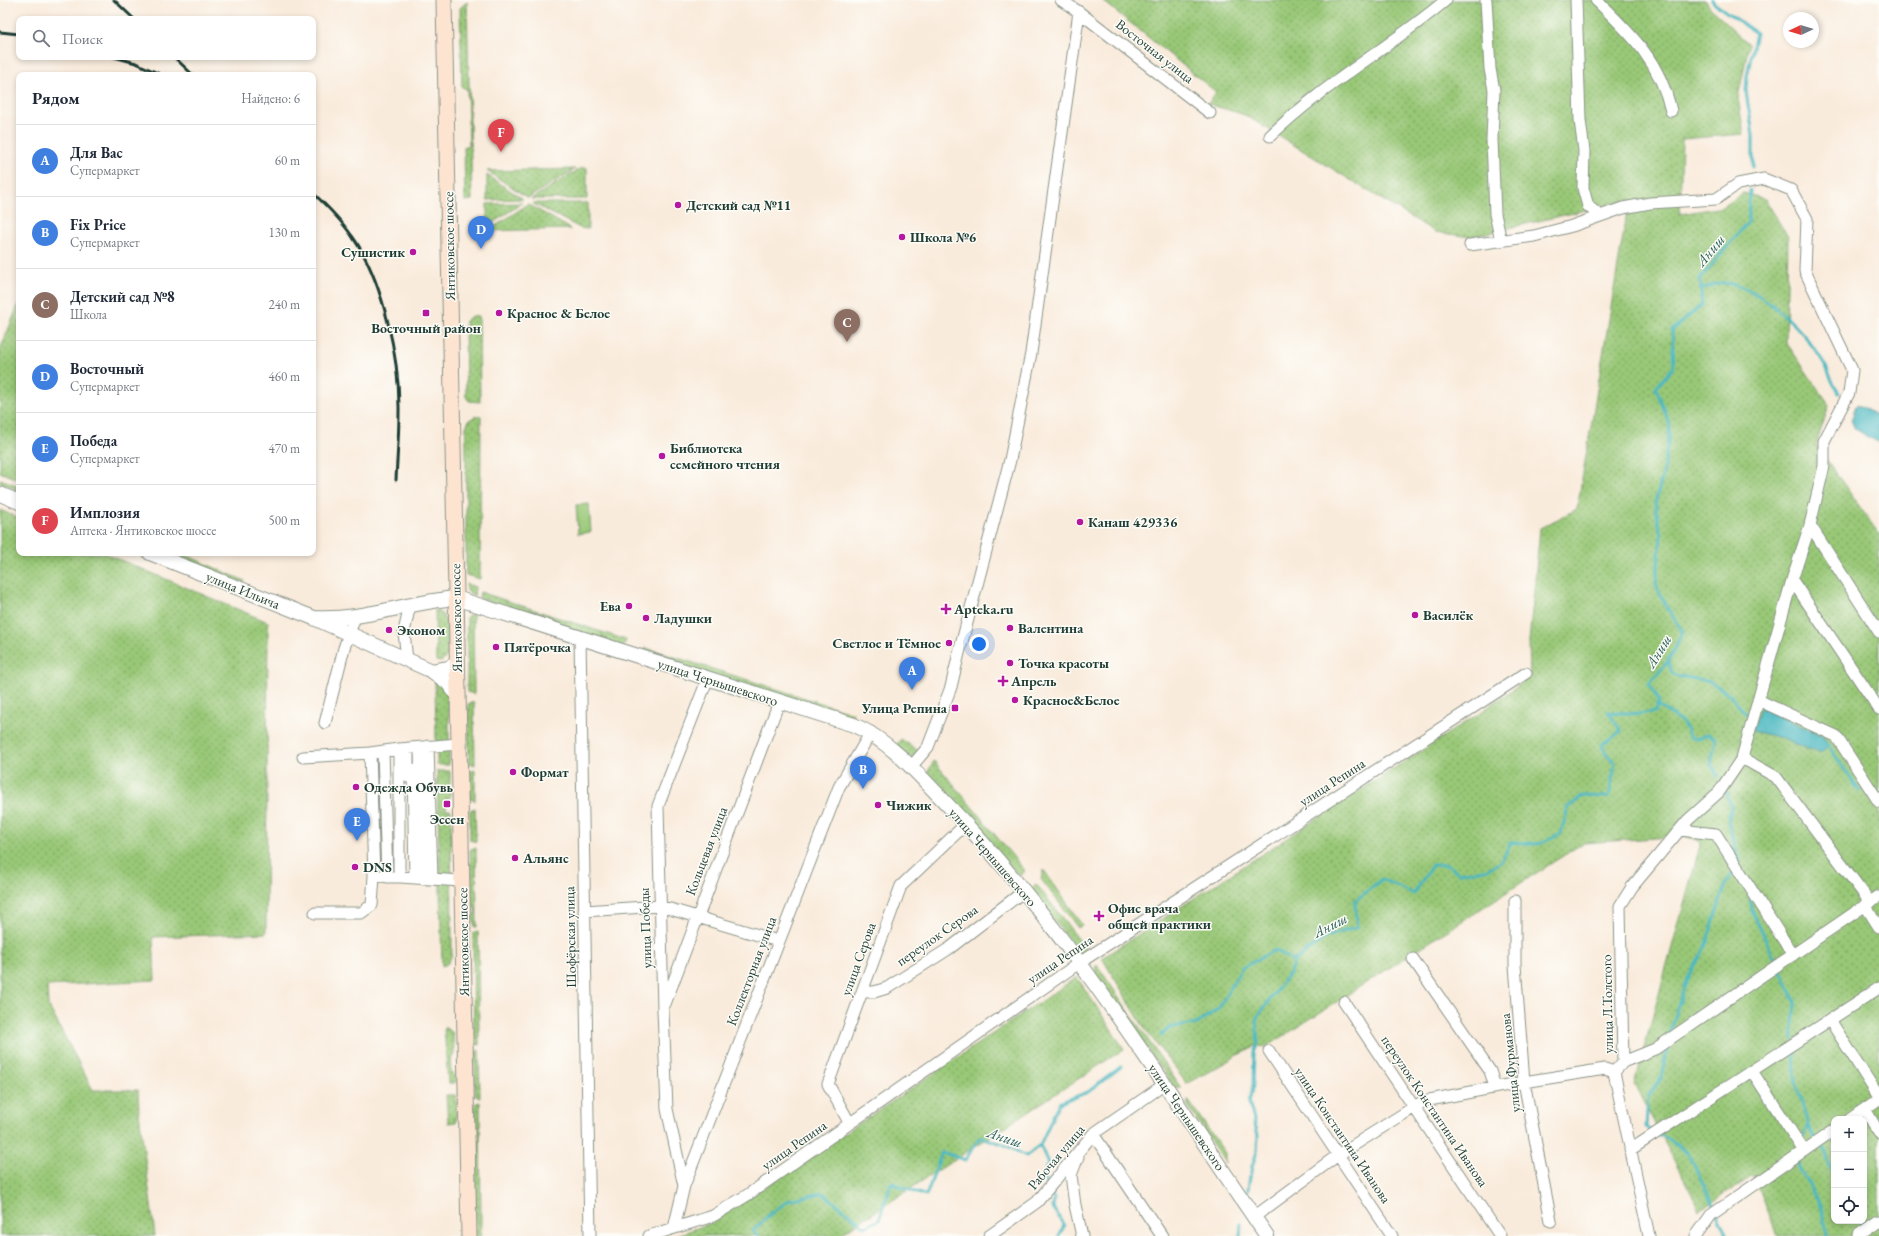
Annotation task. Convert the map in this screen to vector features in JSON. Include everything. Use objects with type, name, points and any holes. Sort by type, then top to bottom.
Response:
[{"type":"main road","name":"Янтиковское шоссе","points":[[444,0],[469,1236]]},
{"type":"street","name":"Восточная улица","points":[[1061,0],[1079,12],[1210,113]]},
{"type":"street","points":[[1270,136],[1309,102],[1358,64],[1416,25],[1446,0]]},
{"type":"street","points":[[1486,0],[1490,69],[1494,90],[1492,139],[1495,214],[1501,241]]},
{"type":"street","points":[[1576,0],[1580,120],[1584,151],[1583,188],[1588,206],[1599,215]]},
{"type":"street","points":[[1596,0],[1626,28],[1658,72],[1666,90],[1671,111]]},
{"type":"street","points":[[911,767],[928,747],[951,687],[1010,460],[1031,353],[1079,12]]},
{"type":"street","name":"улица Л.Толстого","points":[[1470,246],[1534,236],[1572,226],[1599,215],[1622,208],[1650,203],[1716,199],[1744,181],[1764,179],[1791,190],[1808,219],[1804,255],[1805,271],[1852,370],[1849,393],[1824,441],[1824,466],[1810,525],[1792,580],[1742,758],[1719,792],[1688,820],[1632,887],[1620,906],[1623,1062],[1614,1072],[1649,1236]]},
{"type":"street","points":[[0,494],[16,501]]},
{"type":"street","points":[[1810,525],[1879,632]]},
{"type":"street","name":"улица Ильича","points":[[158,556],[314,618],[432,671],[447,682],[458,696]]},
{"type":"street","points":[[1792,580],[1879,709]]},
{"type":"street","name":"улица Ильича","points":[[314,618],[329,619],[355,617],[432,600],[456,598]]},
{"type":"street","name":"улица Чернышевского","points":[[456,598],[854,725],[870,732],[911,767],[966,824],[1024,890],[1079,963],[1165,1084],[1267,1236]]},
{"type":"street","points":[[407,660],[404,632],[410,605]]},
{"type":"street","points":[[325,723],[344,648],[355,617]]},
{"type":"street","name":"Шофёрская улица","points":[[580,637],[590,1236]]},
{"type":"street","points":[[432,671],[448,668],[457,663]]},
{"type":"street","name":"улица Репина","points":[[649,1236],[713,1216],[749,1194],[1079,963],[1526,674]]},
{"type":"street","name":"улица Победы","points":[[684,1186],[667,1109],[658,806],[708,678]]},
{"type":"street","points":[[1758,700],[1836,736],[1879,802]]},
{"type":"street","name":"Кольцевая улица","points":[[663,1010],[697,916],[779,702]]},
{"type":"street","name":"Коллекторная улица","points":[[674,1228],[684,1186],[778,941],[839,787],[870,732]]},
{"type":"street","points":[[387,877],[419,812],[458,744]]},
{"type":"street","points":[[383,751],[461,881]]},
{"type":"street","points":[[315,913],[361,913],[372,905],[372,814],[383,751]]},
{"type":"street","points":[[383,751],[387,877]]},
{"type":"street","points":[[303,757],[372,814],[387,877]]},
{"type":"street","points":[[1742,758],[1776,777],[1872,901],[1879,927]]},
{"type":"street","points":[[372,814],[402,804],[419,812]]},
{"type":"street","points":[[402,804],[419,812]]},
{"type":"street","points":[[402,804],[419,812]]},
{"type":"street","points":[[402,804],[419,812]]},
{"type":"street","points":[[402,804],[419,812]]},
{"type":"street","points":[[372,814],[419,812]]},
{"type":"street","points":[[372,814],[419,812]]},
{"type":"street","points":[[372,814],[419,812]]},
{"type":"street","points":[[372,814],[419,812]]},
{"type":"street","points":[[372,814],[419,812]]},
{"type":"street","points":[[372,814],[419,812]]},
{"type":"street","points":[[372,814],[419,812]]},
{"type":"street","points":[[372,814],[419,812]]},
{"type":"street","points":[[372,814],[419,812]]},
{"type":"street","points":[[372,814],[419,812]]},
{"type":"street","points":[[372,814],[419,812]]},
{"type":"street","name":"улица Серова","points":[[850,1124],[828,1084],[901,886],[966,824]]},
{"type":"street","points":[[1680,830],[1716,834],[1793,955]]},
{"type":"street","name":"переулок Серова","points":[[862,992],[874,992],[887,988],[950,948],[1024,890]]},
{"type":"street","name":"улица Фурманова","points":[[1515,901],[1515,965],[1524,1082],[1551,1221]]},
{"type":"street","points":[[1623,1062],[1655,1049],[1872,901]]},
{"type":"street","points":[[584,911],[660,906],[778,941]]},
{"type":"street","points":[[1413,959],[1490,1071],[1495,1087]]},
{"type":"street","points":[[1630,1150],[1879,988]]},
{"type":"street","name":"переулок Константина Иванова","points":[[1344,1002],[1500,1236]]},
{"type":"street","points":[[1830,1020],[1879,1098],[1854,1116]]},
{"type":"street","name":"улица Константина Иванова","points":[[1269,1051],[1392,1236]]},
{"type":"street","points":[[1254,1218],[1338,1155],[1424,1101],[1495,1087],[1605,1069],[1614,1072]]},
{"type":"street","points":[[1752,1071],[1804,1151]]},
{"type":"street","name":"Рабочая улица","points":[[989,1236],[1037,1202],[1093,1134],[1165,1084]]},
{"type":"street","points":[[1865,1109],[1879,1133]]},
{"type":"street","points":[[1696,1236],[1710,1215],[1831,1132]]},
{"type":"street","points":[[1093,1134],[1162,1236]]},
{"type":"street","points":[[1081,1147],[1071,1175],[1075,1205],[1082,1236]]},
{"type":"green space","points":[[1102,0],[1705,0],[1713,11],[1749,44],[1738,98],[1744,134],[1682,139],[1680,214],[1723,207],[1743,193],[1765,199],[1788,237],[1786,342],[1829,405],[1816,445],[1879,534],[1879,1236],[1777,1236],[1754,1175],[1700,1210],[1634,1084],[1701,842],[1685,836],[1583,843],[1265,1048],[1256,1045],[1187,1084],[1145,1029],[1102,958],[1481,712],[1530,677],[1529,641],[1540,528],[1577,509],[1629,200],[1470,237],[1435,232],[1245,115],[1208,104],[1216,92]]},
{"type":"green space","points":[[467,2],[472,200],[465,201],[464,147],[469,145],[467,89],[462,87],[460,8]]},
{"type":"green space","points":[[581,168],[587,168],[587,199],[531,199]]},
{"type":"green space","points":[[575,169],[528,198],[487,171]]},
{"type":"green space","points":[[487,175],[523,199],[487,200]]},
{"type":"green space","points":[[522,203],[487,227],[487,204]]},
{"type":"green space","points":[[532,203],[588,203],[588,229],[580,228]]},
{"type":"green space","points":[[528,204],[571,229],[488,231]]},
{"type":"green space","points":[[16,310],[16,479],[0,472],[0,350]]},
{"type":"green space","points":[[472,316],[479,316],[480,402],[469,401],[466,397],[465,321]]},
{"type":"green space","points":[[476,416],[481,416],[480,579],[466,575],[466,427],[469,420]]},
{"type":"green space","points":[[0,479],[16,485],[16,489],[0,483]]},
{"type":"green space","points":[[589,504],[591,532],[578,534],[576,505]]},
{"type":"green space","points":[[0,510],[16,517],[16,556],[111,556],[268,622],[266,933],[153,937],[155,980],[47,986],[48,1005],[93,1090],[138,1090],[139,1112],[155,1236],[0,1236]]},
{"type":"green space","points":[[177,556],[188,556],[245,581],[243,584]]},
{"type":"green space","points":[[466,584],[475,587],[474,596],[467,591]]},
{"type":"green space","points":[[480,592],[626,640],[623,647],[479,598]]},
{"type":"green space","points":[[435,609],[444,617],[448,636],[448,655],[441,662],[436,661]]},
{"type":"green space","points":[[473,613],[474,694],[467,692],[467,617]]},
{"type":"green space","points":[[646,648],[853,713],[851,720],[644,654]]},
{"type":"green space","points":[[435,681],[444,686],[449,703],[449,743],[436,744]]},
{"type":"green space","points":[[474,702],[475,765],[469,763],[468,704]]},
{"type":"green space","points":[[901,739],[920,752],[914,760],[896,746]]},
{"type":"green space","points":[[449,747],[449,765],[437,765],[437,748]]},
{"type":"green space","points":[[934,761],[1025,871],[1019,876],[927,773]]},
{"type":"green space","points":[[475,770],[475,801],[470,799],[469,772]]},
{"type":"green space","points":[[437,771],[450,771],[450,798],[446,799],[446,810],[451,810],[452,955],[448,963],[442,967]]},
{"type":"green space","points":[[475,808],[476,842],[470,840],[470,810]]},
{"type":"green space","points":[[476,848],[477,927],[475,927],[472,916],[475,915],[475,907],[472,907],[470,850]]},
{"type":"green space","points":[[1044,870],[1082,925],[1078,928],[1041,879]]},
{"type":"green space","points":[[1036,884],[1090,954],[1082,956],[1030,890]]},
{"type":"green space","points":[[474,932],[478,932],[479,1045],[475,1044],[474,1042]]},
{"type":"green space","points":[[1097,965],[1181,1088],[1175,1088],[1096,975],[1095,967]]},
{"type":"green space","points":[[1077,977],[1124,1049],[838,1236],[674,1236],[711,1223]]},
{"type":"green space","points":[[444,1027],[453,1033],[454,1054],[450,1061],[451,1072],[456,1077],[456,1082],[448,1084]]},
{"type":"green space","points":[[479,1050],[480,1097],[475,1096],[475,1052]]},
{"type":"green space","points":[[446,1095],[455,1095],[457,1102],[456,1122],[448,1123]]},
{"type":"green space","points":[[1188,1100],[1225,1153],[1225,1163],[1188,1106]]},
{"type":"green space","points":[[480,1102],[481,1236],[476,1236],[475,1105],[476,1103]]},
{"type":"water","points":[[1857,404],[1879,417],[1879,443],[1855,429],[1851,420]]},
{"type":"water","points":[[1760,708],[1822,735],[1828,745],[1821,754],[1777,737],[1753,731]]},
{"type":"waterway","name":"Аниш","points":[[1712,0],[1715,4],[1756,33],[1747,76],[1746,92],[1753,135],[1753,167]]},
{"type":"waterway","name":"Аниш","points":[[1161,1035],[1172,1027],[1197,1024],[1219,1008],[1242,968],[1275,950],[1294,961],[1326,937],[1357,927],[1355,901],[1382,879],[1414,894],[1432,865],[1447,865],[1459,873],[1485,870],[1501,862],[1511,842],[1539,844],[1561,833],[1568,808],[1582,796],[1609,797],[1615,764],[1601,745],[1621,731],[1608,712],[1639,714],[1656,711],[1659,701],[1649,684],[1668,661],[1683,632],[1668,609],[1656,585],[1661,536],[1655,503],[1664,471],[1670,425],[1656,388],[1674,366],[1672,330],[1702,305],[1700,279],[1748,222],[1750,190]]},
{"type":"waterway","points":[[1701,289],[1716,284],[1725,283],[1739,286],[1769,302],[1807,339],[1825,365],[1839,393]]},
{"type":"waterway","points":[[1668,661],[1672,673],[1675,675],[1711,682],[1729,694],[1746,714]]},
{"type":"waterway","points":[[1658,706],[1677,718],[1684,726],[1689,737],[1697,739],[1708,734],[1716,739],[1711,764],[1718,776]]},
{"type":"waterway","points":[[1828,745],[1859,791]]},
{"type":"waterway","points":[[1727,793],[1731,807],[1728,822],[1739,861]]},
{"type":"waterway","points":[[1670,1034],[1684,986],[1705,947],[1726,883],[1735,869]]},
{"type":"waterway","points":[[1750,895],[1752,911],[1795,1001],[1793,1040]]},
{"type":"waterway","points":[[1247,1194],[1252,1166],[1257,1152],[1258,1135],[1249,1102],[1253,1085],[1254,1053],[1258,1043],[1256,1019],[1290,972],[1294,961]]},
{"type":"waterway","points":[[1653,1131],[1646,1127],[1648,1096],[1661,1078],[1668,1044]]},
{"type":"waterway","points":[[1794,1047],[1795,1078],[1808,1125],[1826,1154],[1831,1170]]},
{"type":"waterway","name":"Аниш","points":[[758,1236],[753,1231],[769,1215],[789,1200],[823,1193],[865,1227],[879,1220],[891,1183],[926,1196],[942,1152],[965,1160],[980,1137],[1003,1144],[1026,1156],[1040,1145],[1059,1103],[1088,1092],[1122,1066]]},
{"type":"waterway","points":[[1800,1140],[1808,1125]]},
{"type":"waterway","points":[[1658,1134],[1688,1152],[1715,1209]]},
{"type":"waterway","points":[[1040,1145],[1048,1163],[1044,1178],[1047,1186]]},
{"type":"waterway","points":[[1797,1159],[1802,1174],[1814,1192],[1823,1216],[1828,1236]]},
{"type":"waterway","points":[[1050,1191],[1054,1199],[1053,1208],[1064,1226],[1059,1236]]},
{"type":"waterway","points":[[1717,1214],[1726,1234],[1724,1236]]},
{"type":"waterway","points":[[1240,1236],[1241,1224]]},
{"type":"waterway","points":[[1862,1224],[1866,1228]]},
{"type":"railway","points":[[114,0],[131,16]]},
{"type":"railway","points":[[0,32],[16,34]]},
{"type":"railway","points":[[125,60],[136,63],[156,72]]},
{"type":"railway","points":[[177,60],[190,72]]},
{"type":"railway","points":[[316,196],[343,224],[363,254],[373,274],[388,321],[393,345],[399,392],[396,480]]},
{"type":"place","name":"Имплозия","points":[[501,152]]},
{"type":"place","name":"Детский сад №11","points":[[678,205]]},
{"type":"place","name":"Школа №6","points":[[902,237]]},
{"type":"place","name":"Восточный","points":[[481,249]]},
{"type":"place","name":"Сушистик","points":[[413,252]]},
{"type":"place","name":"Восточный район","points":[[426,313]]},
{"type":"place","name":"Красное & Белое","points":[[499,313]]},
{"type":"place","name":"Детский сад №8","points":[[847,342]]},
{"type":"place","name":"Библиотека семейного чтения","points":[[662,456]]},
{"type":"place","name":"Канаш 429336","points":[[1080,522]]},
{"type":"place","name":"Ева","points":[[629,606]]},
{"type":"place","name":"Apteka.ru","points":[[946,609]]},
{"type":"place","name":"Василёк","points":[[1415,615]]},
{"type":"place","name":"Ладушки","points":[[646,618]]},
{"type":"place","name":"Валентина","points":[[1010,628]]},
{"type":"place","name":"Эконом","points":[[389,630]]},
{"type":"place","name":"Светлое и Тёмное","points":[[949,643]]},
{"type":"place","name":"Пятёрочка","points":[[496,647]]},
{"type":"place","name":"Точка красоты","points":[[1010,663]]},
{"type":"place","name":"Апрель","points":[[1003,681]]},
{"type":"place","name":"Для Вас","points":[[912,690]]},
{"type":"place","name":"Красное&Белое","points":[[1015,700]]},
{"type":"place","name":"Улица Репина","points":[[955,708]]},
{"type":"place","name":"Формат","points":[[513,772]]},
{"type":"place","name":"Одежда Обувь","points":[[356,787]]},
{"type":"place","name":"Fix Price","points":[[863,789]]},
{"type":"place","name":"Эссен","points":[[447,804]]},
{"type":"place","name":"Чижик","points":[[878,805]]},
{"type":"place","name":"Победа","points":[[357,841]]},
{"type":"place","name":"Альянс","points":[[515,858]]},
{"type":"place","name":"DNS","points":[[355,867]]},
{"type":"place","name":"Офис врача общей практики","points":[[1099,916]]}]
